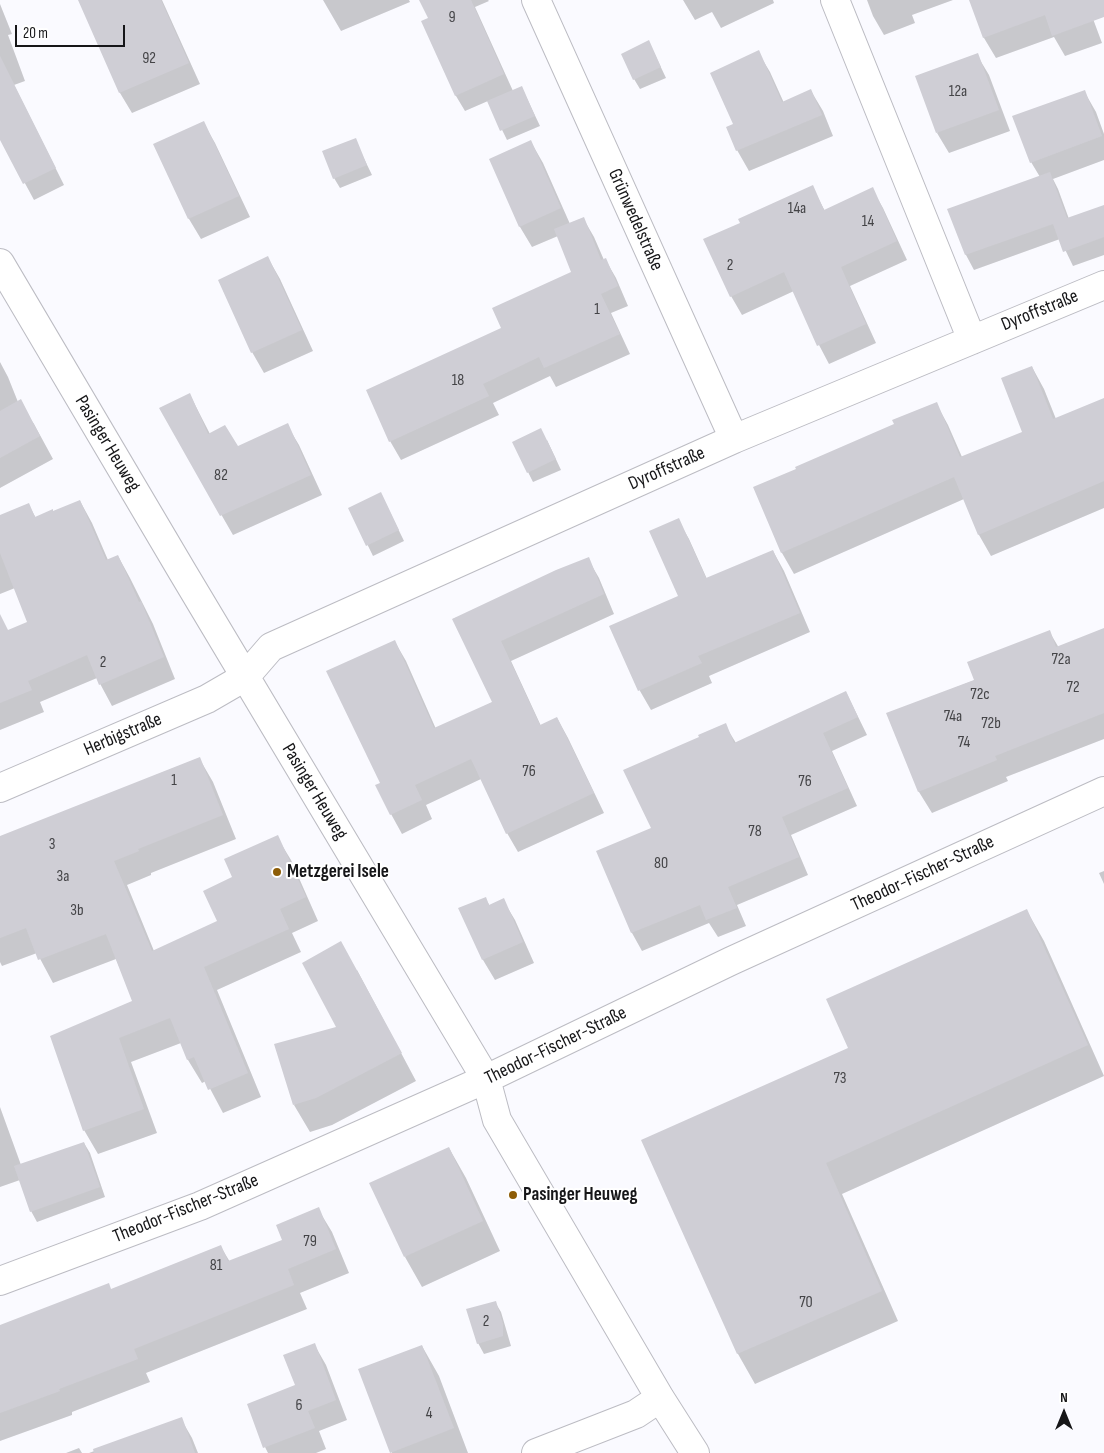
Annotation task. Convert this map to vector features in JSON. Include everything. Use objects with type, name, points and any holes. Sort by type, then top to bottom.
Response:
[{"type":"street","name":"Grünwedelstraße","points":[[536,0],[734,439]]},
{"type":"street","points":[[835,0],[972,340]]},
{"type":"street","name":"Pasinger Heuweg","points":[[0,263],[486,1079],[497,1120],[660,1398],[695,1453]]},
{"type":"street","name":"Dyroffstraße","points":[[245,677],[271,647],[734,439],[1104,285]]},
{"type":"street","name":"Herbigstraße","points":[[0,788],[207,699],[245,677]]},
{"type":"street","name":"Theodor-Fischer-Straße","points":[[0,1281],[200,1206],[486,1079],[731,962],[1104,791]]},
{"type":"street","points":[[536,1453],[636,1414],[660,1398]]},
{"type":"building","points":[[78,0],[161,0],[189,63],[119,93]]},
{"type":"building","points":[[419,0],[471,0],[504,74],[455,96],[421,21],[428,18]]},
{"type":"building","points":[[969,0],[1104,0],[1104,17],[1052,36],[1045,15],[983,38]]},
{"type":"building","points":[[649,40],[661,67],[633,80],[621,54]]},
{"type":"building","points":[[759,50],[782,102],[811,89],[822,115],[736,151],[726,127],[733,124],[710,73]]},
{"type":"building","points":[[978,53],[999,110],[936,133],[915,76]]},
{"type":"building","points":[[0,56],[56,168],[23,184],[0,140]]},
{"type":"building","points":[[522,86],[535,116],[500,131],[487,101]]},
{"type":"building","points":[[1085,90],[1102,136],[1030,163],[1012,116]]},
{"type":"building","points":[[204,121],[239,196],[188,219],[153,144]]},
{"type":"building","points":[[356,138],[367,165],[333,179],[322,151]]},
{"type":"building","points":[[531,140],[561,208],[519,227],[489,159]]},
{"type":"building","points":[[1050,172],[1067,218],[1104,205],[1104,237],[1063,252],[1053,224],[965,255],[947,209]]},
{"type":"building","points":[[813,185],[824,210],[873,187],[897,241],[841,267],[866,324],[817,346],[784,272],[730,297],[703,239],[740,223],[738,219]]},
{"type":"building","points":[[584,217],[601,260],[606,258],[618,286],[601,294],[620,334],[544,368],[539,357],[483,384],[489,396],[389,442],[366,390],[501,328],[492,308],[571,272],[554,229]]},
{"type":"building","points":[[268,256],[302,330],[251,353],[218,280]]},
{"type":"building","points":[[1032,366],[1053,419],[1104,398],[1104,481],[978,535],[954,477],[781,553],[753,487],[894,424],[892,420],[937,402],[960,457],[1022,432],[1001,378]]},
{"type":"building","points":[[190,393],[208,434],[225,425],[238,446],[288,423],[311,475],[220,516],[159,408]]},
{"type":"building","points":[[21,399],[40,436],[0,458],[0,411]]},
{"type":"building","points":[[541,428],[556,459],[527,473],[512,442]]},
{"type":"building","points":[[381,492],[399,530],[366,546],[348,508]]},
{"type":"building","points":[[80,500],[106,560],[118,555],[139,602],[141,601],[164,657],[99,685],[87,655],[28,681],[32,690],[0,703],[0,614],[8,630],[27,622],[0,553],[0,515],[29,503],[35,517]]},
{"type":"building","points":[[679,518],[706,578],[773,550],[800,613],[698,656],[702,663],[638,691],[609,626],[678,596],[649,531]]},
{"type":"building","points":[[589,557],[604,594],[501,641],[540,725],[557,717],[594,793],[506,834],[471,759],[415,785],[422,800],[390,815],[375,785],[380,783],[326,671],[395,640],[434,728],[492,702],[452,619],[556,570]]},
{"type":"building","points":[[1104,628],[1104,713],[995,756],[997,760],[918,792],[886,713],[974,680],[967,662],[1050,630],[1056,647]]},
{"type":"building","points":[[846,691],[858,717],[823,733],[848,788],[782,817],[799,857],[728,887],[737,908],[706,920],[700,905],[631,933],[596,851],[651,828],[623,770],[699,737],[698,735],[726,723],[734,743]]},
{"type":"building","points":[[200,757],[223,815],[138,849],[139,851],[114,861],[152,951],[217,921],[203,891],[232,877],[224,859],[278,835],[306,897],[280,909],[289,929],[204,967],[248,1073],[208,1090],[194,1057],[187,1060],[170,1018],[119,1038],[144,1109],[83,1131],[50,1036],[132,1001],[106,934],[38,960],[26,928],[0,938],[0,836]]},
{"type":"building","points":[[486,897],[489,905],[504,898],[523,942],[482,960],[458,908]]},
{"type":"building","points":[[1027,909],[1088,1045],[826,1163],[882,1291],[737,1354],[641,1140],[848,1048],[826,999]]},
{"type":"building","points":[[341,941],[402,1053],[316,1098],[293,1105],[274,1044],[336,1027],[302,963]]},
{"type":"building","points":[[84,1142],[100,1187],[30,1212],[14,1166]]},
{"type":"building","points":[[449,1147],[483,1221],[404,1257],[369,1183]]},
{"type":"building","points":[[319,1207],[336,1249],[288,1269],[294,1285],[134,1349],[138,1359],[0,1413],[0,1325],[109,1283],[111,1289],[221,1245],[228,1261],[282,1240],[276,1225]]},
{"type":"building","points":[[496,1301],[503,1324],[503,1336],[477,1344],[466,1309]]},
{"type":"building","points":[[315,1343],[336,1400],[308,1411],[315,1428],[263,1448],[247,1404],[295,1385],[283,1355]]},
{"type":"building","points":[[422,1345],[454,1428],[390,1453],[358,1369]]},
{"type":"building","points":[[182,1417],[195,1453],[94,1453],[93,1449]]},
{"type":"place","name":"Metzgerei Isele","points":[[277,872]]},
{"type":"place","name":"Pasinger Heuweg","points":[[513,1195]]}]
